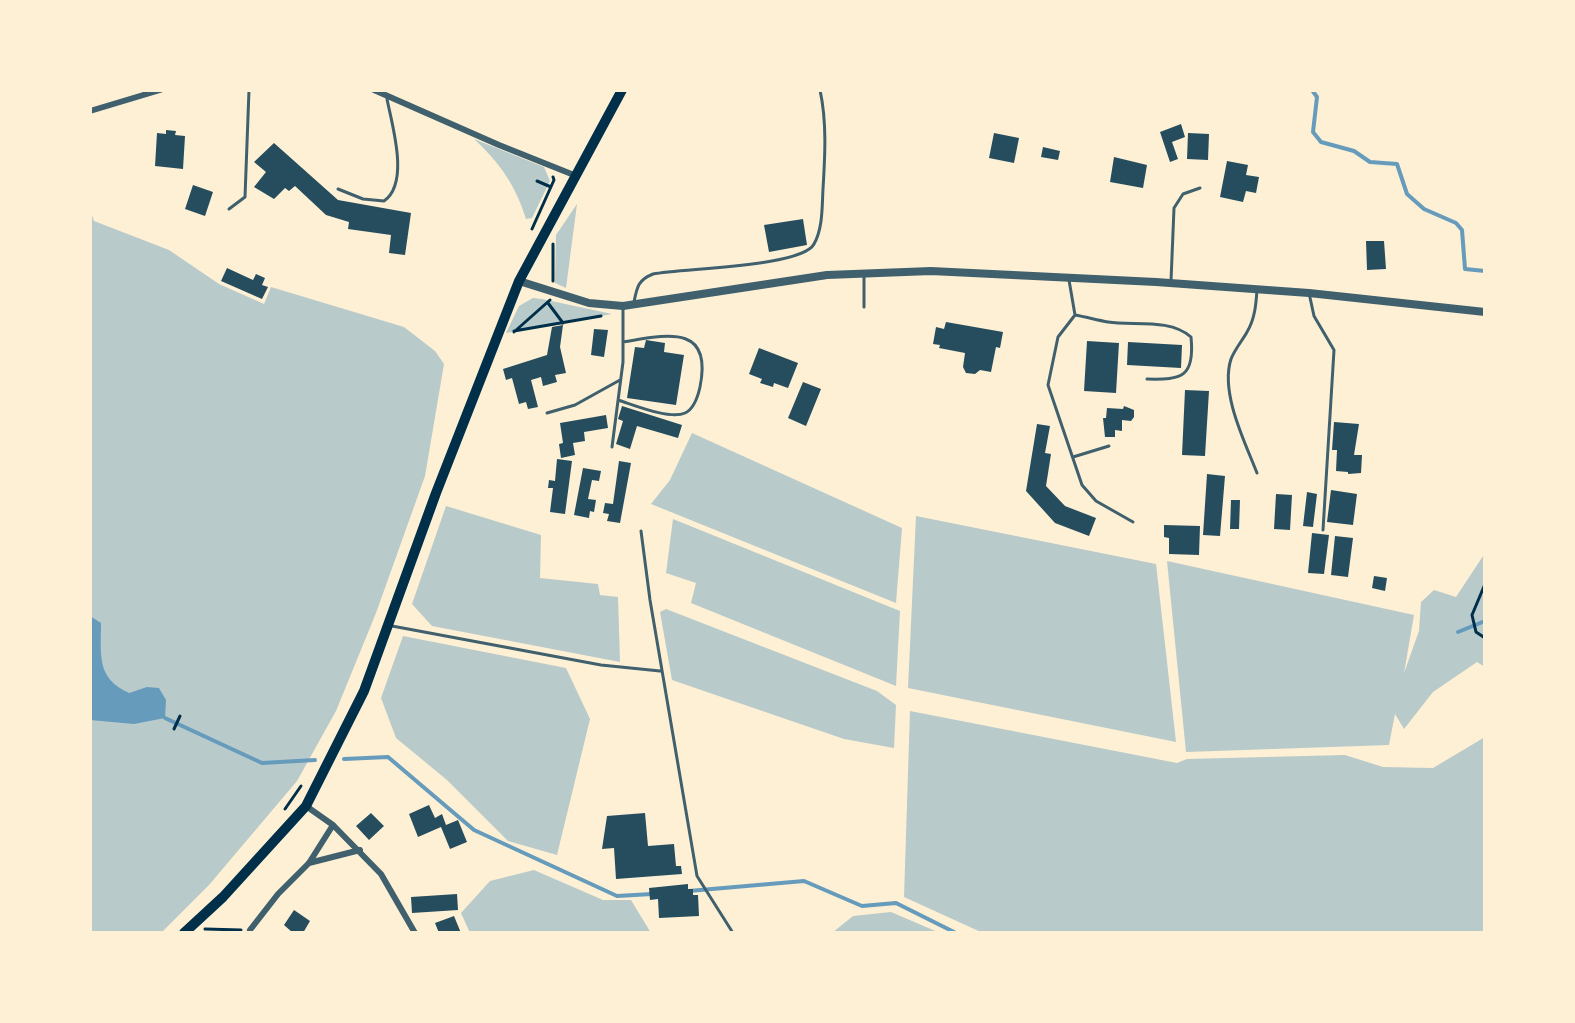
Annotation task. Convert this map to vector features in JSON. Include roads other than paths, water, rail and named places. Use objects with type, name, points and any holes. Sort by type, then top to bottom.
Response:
[{"type":"main road","points":[[186,931],[223,897],[306,806],[364,691],[436,493],[519,281],[622,90]]},
{"type":"street","points":[[90,111],[160,90]]},
{"type":"street","points":[[380,92],[574,175]]},
{"type":"street","points":[[519,281],[589,303],[634,306],[827,275],[931,271],[1068,276],[1309,293],[1485,312]]},
{"type":"street","points":[[306,806],[333,825],[381,874],[415,933]]},
{"type":"street","points":[[250,930],[278,894],[309,863],[333,825]]},
{"type":"street","points":[[309,863],[360,850]]},
{"type":"lane","points":[[229,209],[245,197],[249,90]]},
{"type":"lane","points":[[634,306],[638,285],[643,278],[653,274],[796,257],[814,244],[821,217],[825,117],[820,90]]},
{"type":"lane","points":[[338,189],[374,201],[384,201],[395,190],[398,168],[380,92]]},
{"type":"lane","points":[[1171,283],[1174,208],[1183,194],[1200,188]]},
{"type":"lane","points":[[864,274],[864,307]]},
{"type":"lane","points":[[1068,276],[1075,315],[1058,337],[1048,385],[1082,485],[1096,501],[1133,522]]},
{"type":"lane","points":[[1257,290],[1255,313],[1248,331],[1234,351],[1229,379],[1237,422],[1257,473]]},
{"type":"lane","points":[[1309,293],[1314,316],[1334,350],[1323,530]]},
{"type":"lane","points":[[612,447],[623,342],[623,306]]},
{"type":"lane","points":[[1075,315],[1110,323],[1143,323],[1171,328],[1184,331],[1191,337],[1189,361],[1181,377],[1174,380],[1147,379]]},
{"type":"lane","points":[[618,400],[672,415],[683,415],[692,408],[703,372],[703,358],[689,341],[664,336],[623,342]]},
{"type":"lane","points":[[547,413],[575,405],[620,380]]},
{"type":"lane","points":[[1073,457],[1109,446]]},
{"type":"lane","points":[[641,531],[697,876],[733,933]]},
{"type":"lane","points":[[388,625],[601,665],[662,671]]},
{"type":"water","points":[[90,616],[101,623],[103,664],[111,680],[129,693],[147,687],[159,688],[166,700],[165,718],[134,724],[90,720]]},
{"type":"waterway","points":[[1312,90],[1317,97],[1313,132],[1321,142],[1354,151],[1370,162],[1397,164],[1407,194],[1424,209],[1456,223],[1462,230],[1465,269],[1485,271]]},
{"type":"waterway","points":[[1458,632],[1485,621]]},
{"type":"waterway","points":[[165,718],[262,763],[315,760]]},
{"type":"waterway","points":[[344,759],[388,757],[474,830],[617,896],[652,894]]},
{"type":"waterway","points":[[689,891],[804,881],[862,906],[896,903],[956,933]]}]
